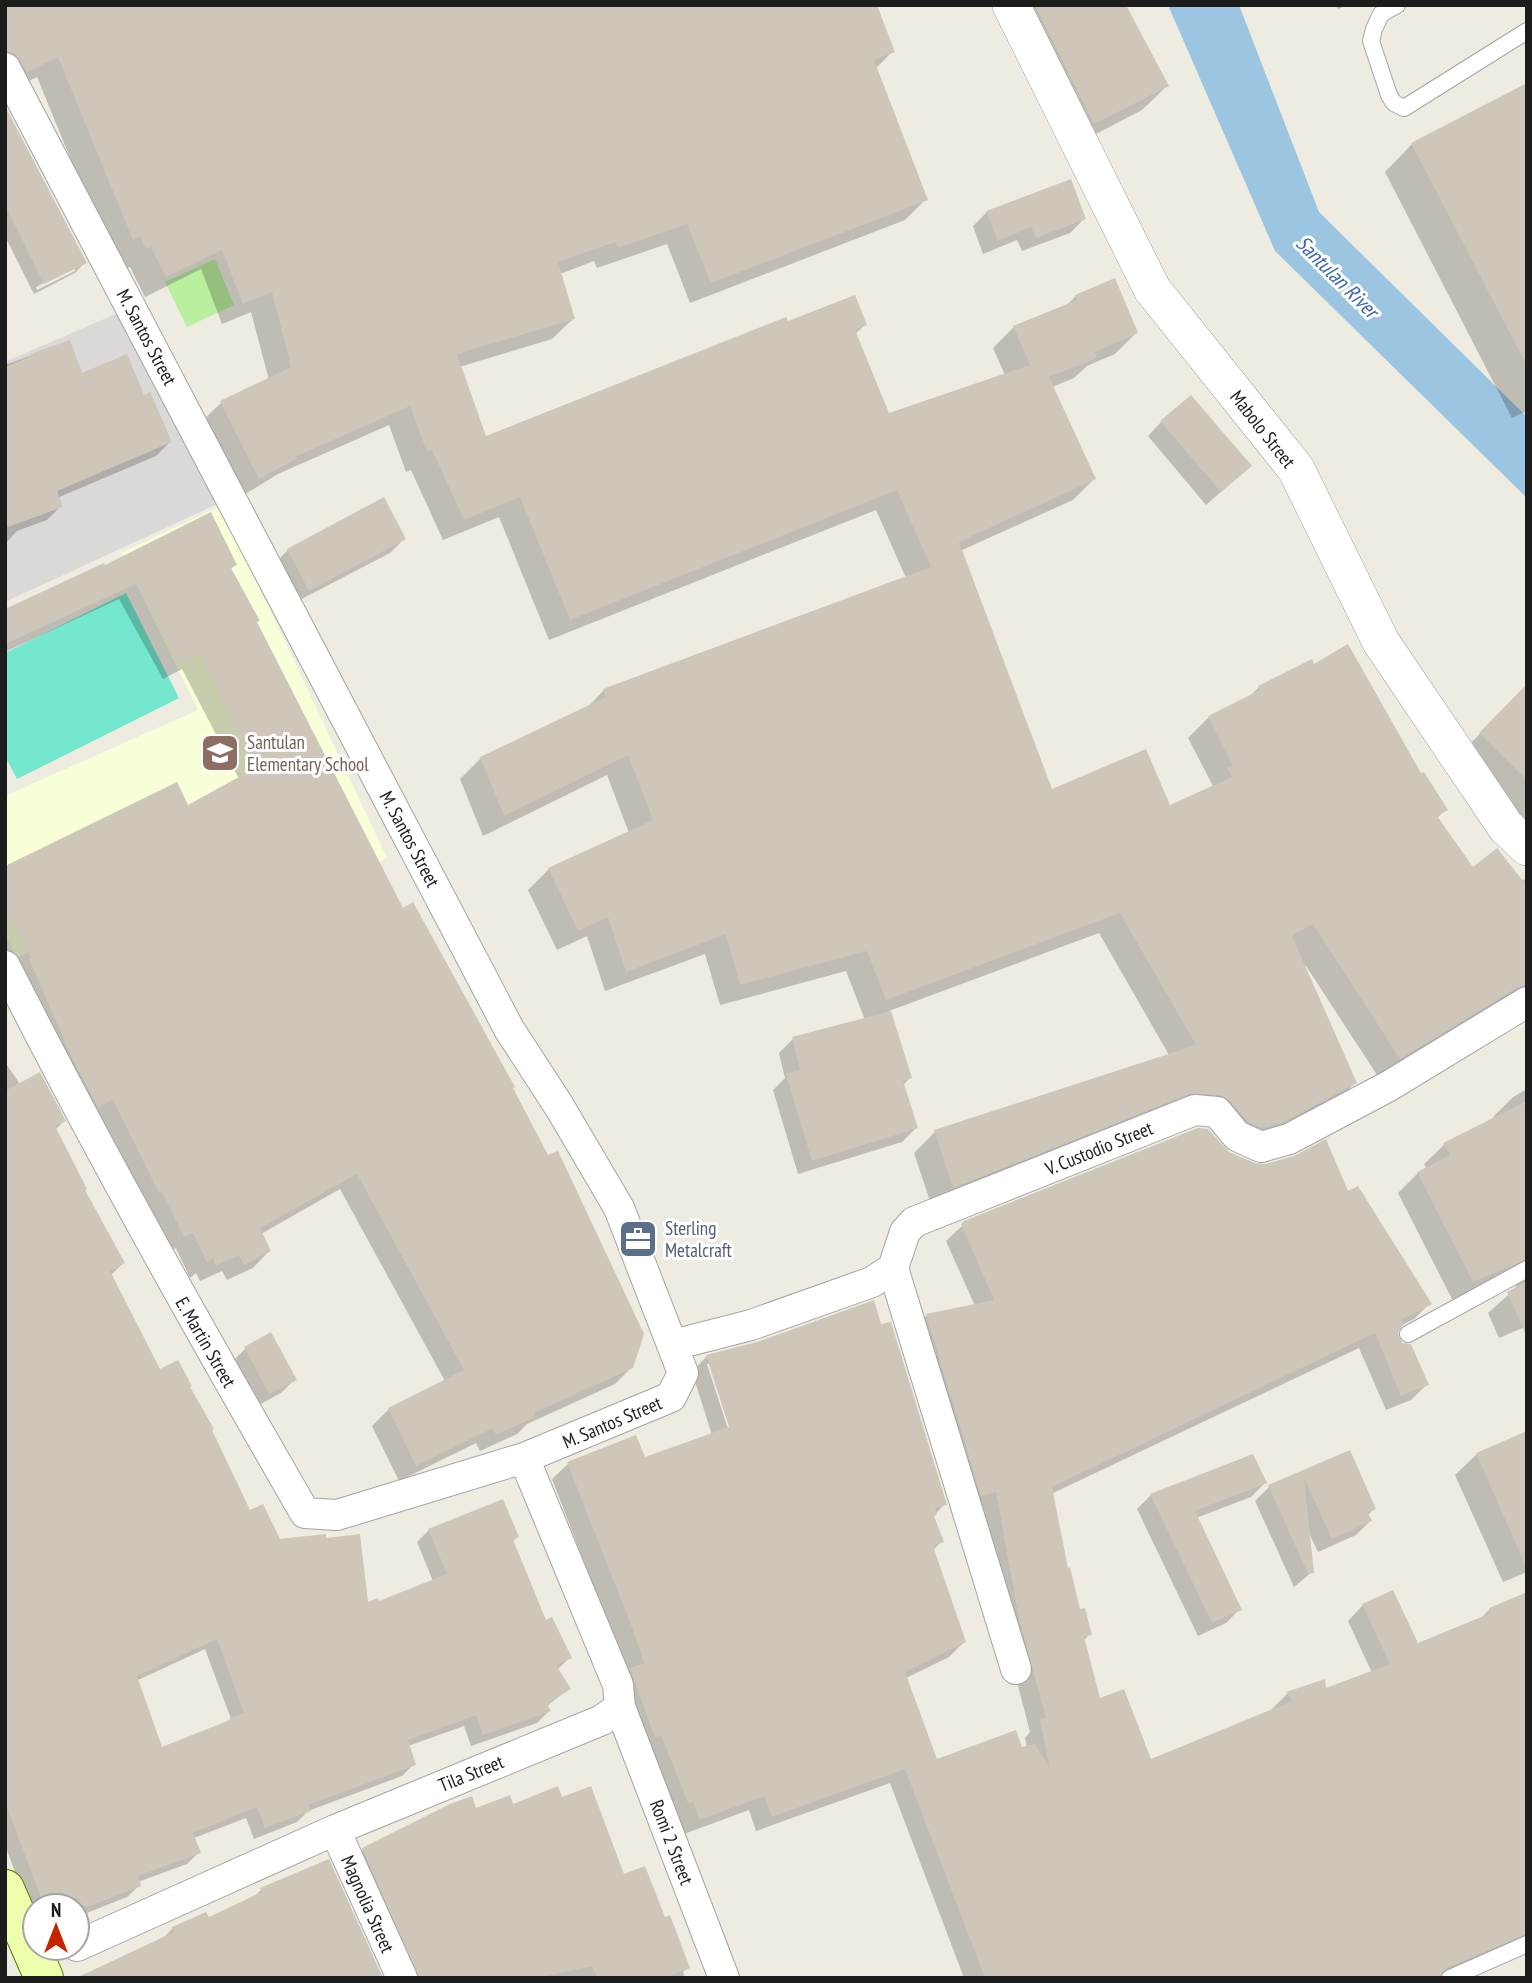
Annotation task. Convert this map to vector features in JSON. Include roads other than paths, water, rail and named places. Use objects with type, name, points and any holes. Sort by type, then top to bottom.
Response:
[{"type":"main road","points":[[5,1889],[41,1971]]},
{"type":"street","name":"Mabolo Street","points":[[1011,5],[1152,289],[1296,470],[1381,642],[1506,827],[1527,847]]},
{"type":"street","name":"M. Santos Street","points":[[5,68],[509,1029],[559,1106],[619,1208],[673,1345],[683,1373],[671,1397],[524,1458]]},
{"type":"street","name":"E. Martin Street","points":[[5,966],[66,1087],[198,1329],[305,1513],[337,1515],[524,1458]]},
{"type":"street","name":"V. Custodio Street","points":[[893,1268],[905,1232],[914,1222],[1195,1110],[1217,1112],[1237,1136],[1261,1147],[1289,1139],[1389,1086],[1527,1002]]},
{"type":"street","points":[[673,1345],[751,1325],[872,1282],[893,1268],[1016,1669]]},
{"type":"street","points":[[524,1458],[618,1685],[620,1707]]},
{"type":"street","name":"Tila Street","points":[[91,1940],[335,1830],[602,1720],[620,1707]]},
{"type":"street","name":"Romi 2 Street","points":[[620,1707],[724,1978]]},
{"type":"street","name":"Magnolia Street","points":[[335,1830],[402,1978]]},
{"type":"lane","points":[[1397,5],[1381,14],[1371,41],[1389,95],[1394,103],[1404,108],[1527,30]]},
{"type":"lane","points":[[1408,1334],[1527,1269]]},
{"type":"lane","points":[[1450,1978],[1527,1944]]},
{"type":"water","name":"Santulan River","points":[[1168,5],[1239,5],[1319,212],[1527,417],[1527,498],[1275,251]]},
{"type":"place","name":"Santulan Elementary School","points":[[220,753]]},
{"type":"place","name":"Sterling Metalcraft","points":[[638,1239]]}]
